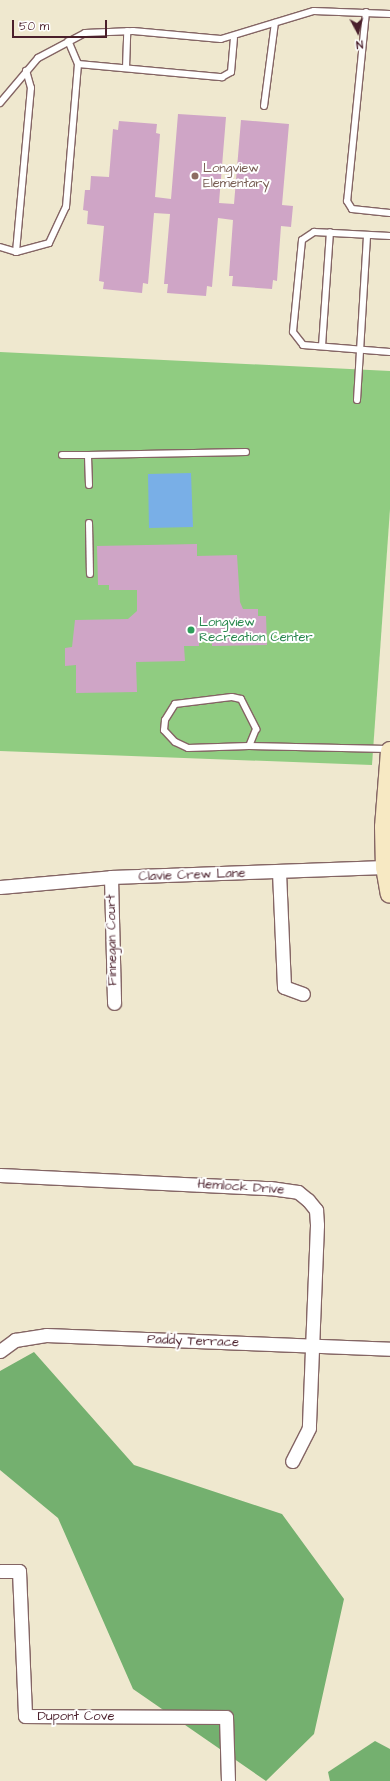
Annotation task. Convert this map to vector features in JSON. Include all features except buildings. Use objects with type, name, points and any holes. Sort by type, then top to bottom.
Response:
[{"type":"street","points":[[390,750],[385,867],[390,894]]},
{"type":"street","name":"Clavie Crew Lane","points":[[0,887],[111,877],[385,867]]},
{"type":"street","points":[[279,872],[284,987],[303,994]]},
{"type":"street","name":"Finnegan Court","points":[[111,877],[114,1003]]},
{"type":"street","name":"Hemlock Drive","points":[[0,1175],[298,1192],[316,1210],[317,1225],[309,1428],[292,1461]]},
{"type":"street","name":"Paddy Terrace","points":[[0,1351],[15,1340],[46,1335],[390,1349]]},
{"type":"street","name":"Dupont Cove","points":[[0,1571],[19,1571],[25,1716],[226,1717],[228,1781]]},
{"type":"lane","points":[[0,103],[38,58],[85,33],[127,31],[234,38],[314,11],[390,14]]},
{"type":"lane","points":[[366,12],[347,201],[352,209],[390,213]]},
{"type":"lane","points":[[264,106],[275,23]]},
{"type":"lane","points":[[126,68],[127,31]]},
{"type":"lane","points":[[78,64],[222,77],[231,72],[234,38]]},
{"type":"lane","points":[[0,246],[16,252],[49,243],[66,207],[78,64],[68,41]]},
{"type":"lane","points":[[16,252],[31,88],[26,71]]},
{"type":"lane","points":[[390,236],[314,232],[302,240],[293,332],[303,345],[390,352]]},
{"type":"lane","points":[[322,346],[330,232]]},
{"type":"lane","points":[[357,400],[367,235]]},
{"type":"lane","points":[[62,455],[246,452]]},
{"type":"lane","points":[[88,455],[89,485]]},
{"type":"lane","points":[[89,523],[90,574]]},
{"type":"lane","points":[[249,746],[256,729],[240,698],[182,702],[175,704],[165,720],[164,730],[174,742],[188,748],[249,746],[390,750]]},
{"type":"green space","name":"Longview Recreation Center","points":[[0,352],[390,371],[390,509],[372,765],[0,751]]},
{"type":"green space","points":[[34,1352],[134,1465],[282,1514],[344,1599],[314,1734],[266,1781],[133,1689],[58,1518],[0,1470],[0,1371]]},
{"type":"green space","points":[[375,1741],[390,1749],[390,1781],[330,1781],[328,1772]]},
{"type":"water","points":[[191,473],[193,527],[149,528],[148,474]]},
{"type":"place","name":"Longview Elementary","points":[[195,176]]},
{"type":"place","name":"Longview Recreation Center","points":[[191,630]]}]
